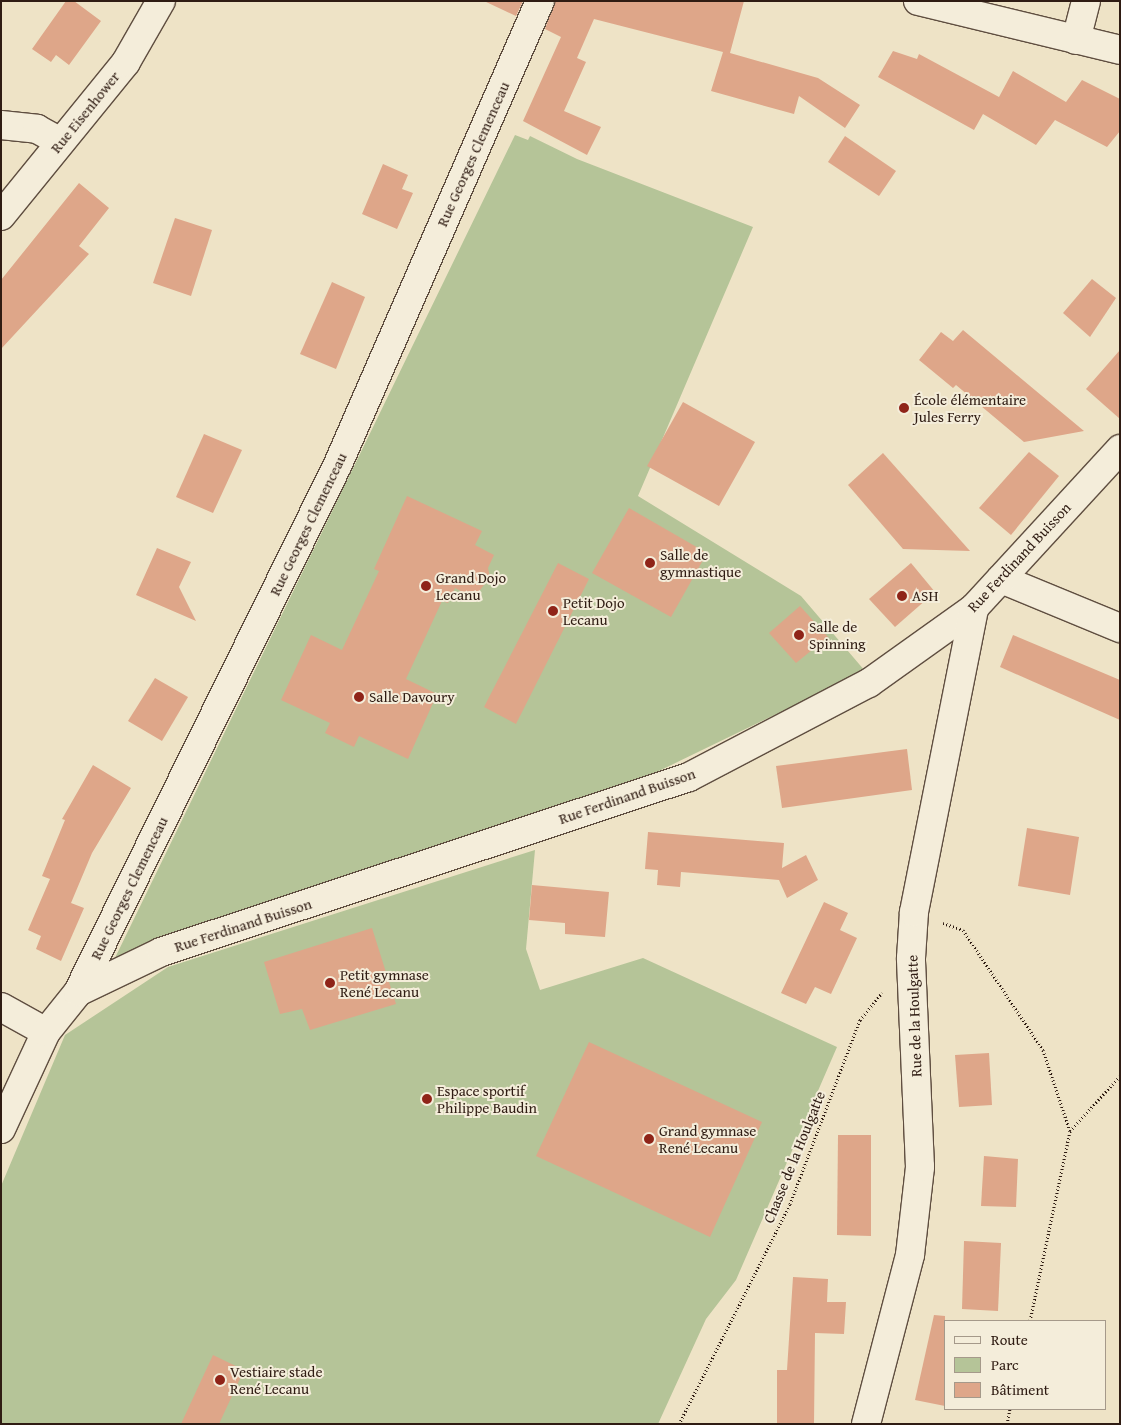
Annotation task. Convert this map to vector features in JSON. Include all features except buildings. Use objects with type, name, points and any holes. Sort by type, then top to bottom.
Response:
[{"type":"street","name":"Rue Eisenhower","points":[[1,216],[126,62],[161,1]]},
{"type":"street","name":"Rue Georges Clemenceau","points":[[1,1130],[46,1032],[78,992],[338,464],[540,1]]},
{"type":"street","points":[[918,1],[1120,50]]},
{"type":"street","points":[[1076,40],[1086,1]]},
{"type":"street","points":[[1,125],[38,129],[60,142]]},
{"type":"street","name":"Rue Ferdinand Buisson","points":[[78,992],[161,952],[689,777],[869,683],[974,608],[1120,449]]},
{"type":"street","points":[[1001,579],[1120,628]]},
{"type":"street","name":"Rue de la Houlgatte","points":[[866,1424],[910,1255],[920,1167],[911,958],[914,912],[974,608]]},
{"type":"street","points":[[1,1007],[46,1032]]},
{"type":"path","points":[[914,912],[963,930],[1043,1050],[1070,1131],[1030,1320]]},
{"type":"path","name":"Chasse de la Houlgatte","points":[[678,1424],[790,1204],[860,1020],[911,958]]},
{"type":"path","points":[[1070,1131],[1120,1076]]},
{"type":"path","points":[[1007,1424],[1010,1410]]},
{"type":"green space","points":[[515,135],[528,140],[530,136],[577,159],[753,227],[638,496],[801,596],[865,671],[630,785],[113,962]]},
{"type":"green space","name":"Espace sportif Philippe Baudin","points":[[535,850],[526,949],[540,990],[643,958],[837,1047],[736,1280],[706,1319],[658,1424],[1,1424],[1,1186],[65,1035],[168,967]]},
{"type":"place","name":"École élémentaire Jules Ferry","points":[[904,408]]},
{"type":"place","name":"Salle de gymnastique","points":[[650,563]]},
{"type":"place","name":"Grand Dojo Lecanu","points":[[426,586]]},
{"type":"place","name":"ASH","points":[[902,596]]},
{"type":"place","name":"Petit Dojo Lecanu","points":[[553,611]]},
{"type":"place","name":"Salle de Spinning","points":[[799,635]]},
{"type":"place","name":"Salle Davoury","points":[[359,697]]},
{"type":"place","name":"Petit gymnase René Lecanu","points":[[330,983]]},
{"type":"place","name":"Espace sportif Philippe Baudin","points":[[427,1099]]},
{"type":"place","name":"Grand gymnase René Lecanu","points":[[649,1139]]},
{"type":"place","name":"Vestiaire stade René Lecanu","points":[[220,1380]]}]
